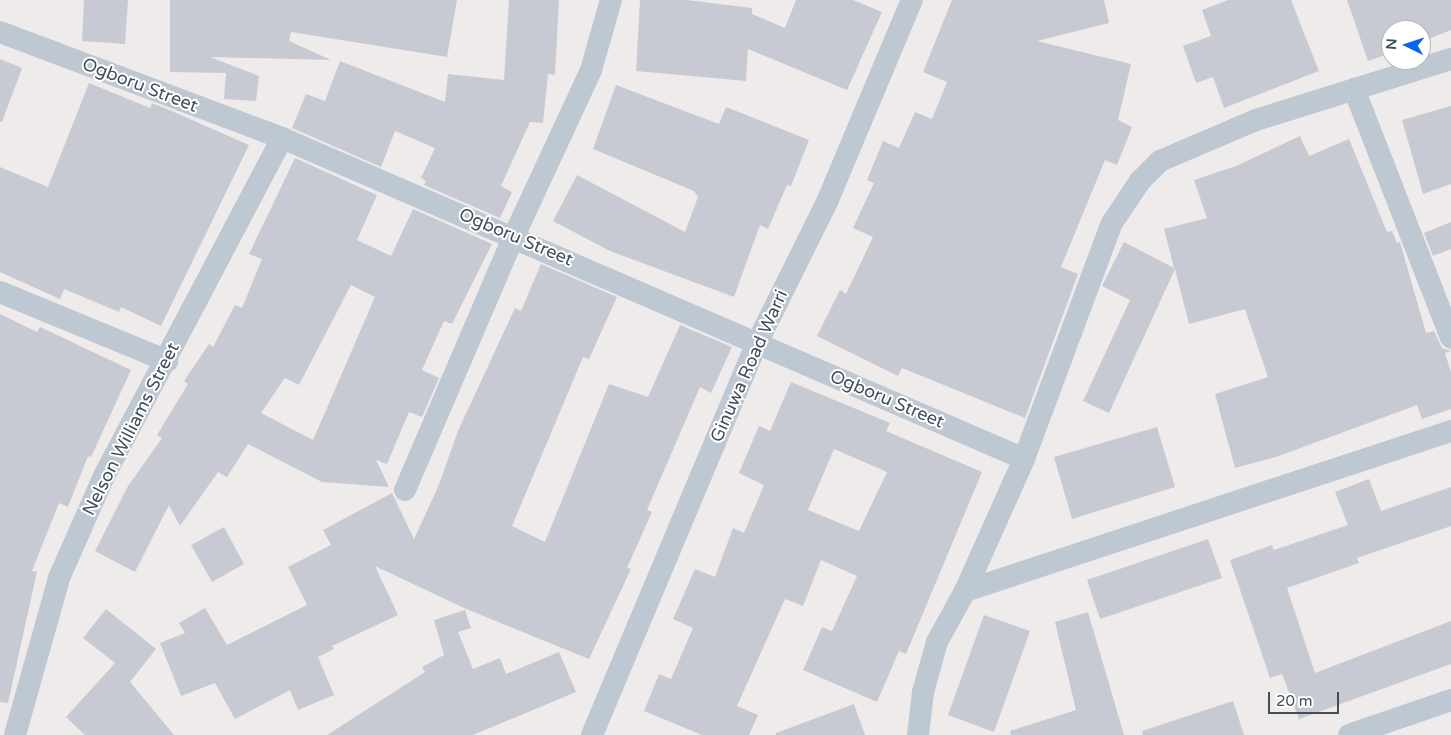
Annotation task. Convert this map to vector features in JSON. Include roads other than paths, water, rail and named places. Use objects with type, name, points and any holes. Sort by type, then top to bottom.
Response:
[{"type":"street","points":[[405,490],[514,236],[592,70],[611,0]]},
{"type":"street","name":"Ginuwa Road Warri","points":[[587,734],[757,342],[827,202],[912,0]]},
{"type":"street","name":"Ogboru Street","points":[[0,32],[282,138],[514,236],[1024,458]]},
{"type":"street","points":[[918,735],[922,692],[937,642],[965,591],[1024,458],[1112,223],[1140,181],[1160,161],[1195,145],[1354,89],[1451,58]]},
{"type":"street","points":[[1354,89],[1451,338]]},
{"type":"street","name":"Nelson Williams Street","points":[[15,735],[60,578],[104,476],[167,361],[282,138]]},
{"type":"street","points":[[0,292],[167,361]]},
{"type":"street","points":[[965,591],[1451,432]]},
{"type":"street","points":[[1349,735],[1451,700]]}]
